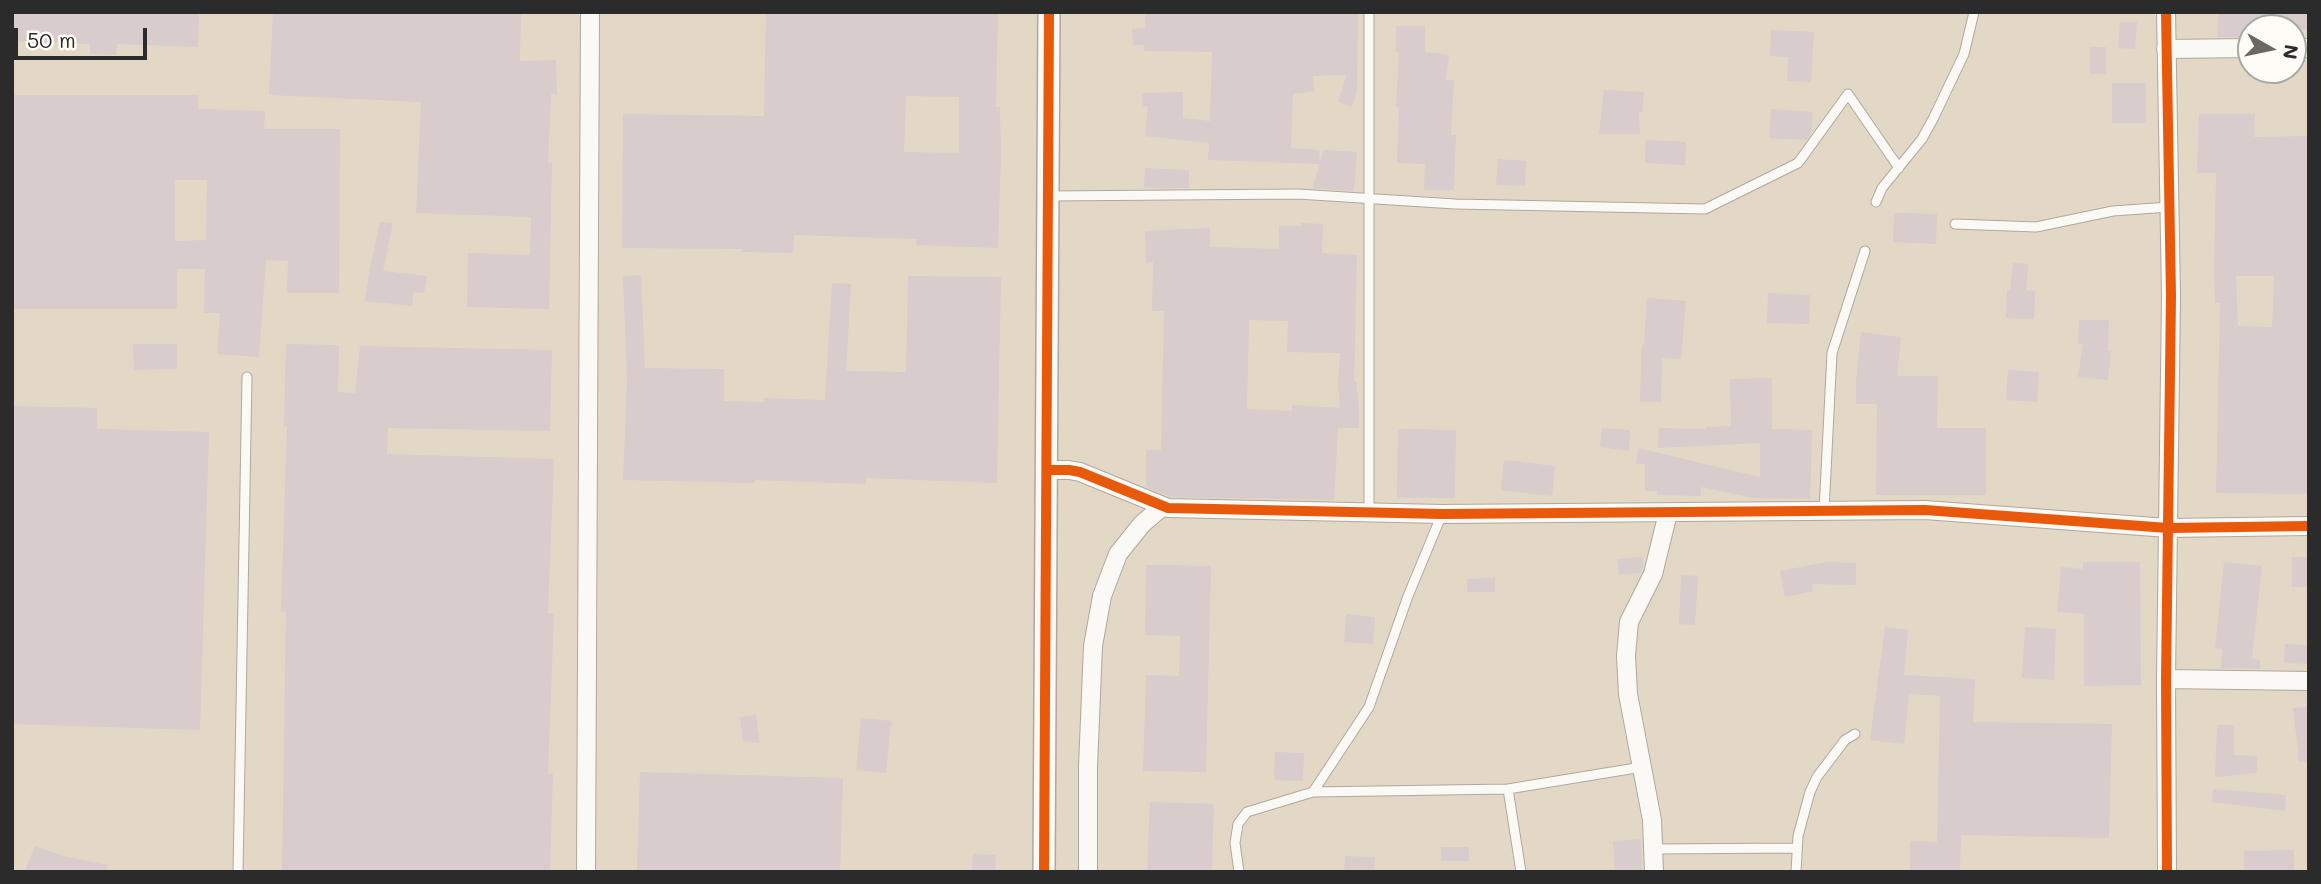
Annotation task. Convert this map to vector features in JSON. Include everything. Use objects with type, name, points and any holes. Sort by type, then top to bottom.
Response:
[{"type":"street","points":[[586,872],[590,12]]},
{"type":"street","points":[[1044,872],[1049,12]]},
{"type":"street","points":[[2166,12],[2171,296],[2166,679],[2167,872]]},
{"type":"street","points":[[2166,49],[2237,48]]},
{"type":"street","points":[[1048,470],[1080,472],[1162,508],[1442,514],[1925,510],[2168,528],[2309,526]]},
{"type":"street","points":[[1088,872],[1088,767],[1093,646],[1102,596],[1118,554],[1142,524],[1162,508]]},
{"type":"street","points":[[1654,872],[1652,820],[1628,694],[1626,656],[1629,622],[1653,575],[1668,513]]},
{"type":"street","points":[[2166,679],[2309,681]]},
{"type":"lane","points":[[1368,12],[1369,513]]},
{"type":"lane","points":[[1876,202],[1882,188],[1922,139],[1934,117],[1964,54],[1974,12]]},
{"type":"lane","points":[[1049,196],[1298,194],[1455,204],[1705,209],[1798,163],[1848,94],[1899,168]]},
{"type":"lane","points":[[1955,224],[2036,227],[2113,211],[2169,207]]},
{"type":"lane","points":[[1824,510],[1832,353],[1865,251]]},
{"type":"lane","points":[[238,872],[247,377]]},
{"type":"lane","points":[[1313,792],[1369,707],[1408,596],[1442,514]]},
{"type":"lane","points":[[1796,872],[1796,848],[1810,792],[1817,777],[1845,740],[1855,734]]},
{"type":"lane","points":[[1239,872],[1235,842],[1238,824],[1247,812],[1313,792],[1508,789],[1642,768]]},
{"type":"lane","points":[[1508,789],[1521,872]]},
{"type":"lane","points":[[1654,849],[1796,848]]},
{"type":"building","points":[[12,12],[199,12],[198,47],[117,44],[116,55],[90,54],[90,44],[12,41]]},
{"type":"building","points":[[273,12],[521,12],[520,61],[556,60],[557,94],[551,94],[548,163],[552,162],[549,309],[467,307],[468,253],[530,255],[531,217],[416,213],[421,102],[269,95]]},
{"type":"building","points":[[766,12],[998,12],[996,107],[1000,107],[1001,155],[998,248],[916,245],[917,239],[794,235],[793,253],[742,252],[742,249],[622,248],[623,114],[764,116]],"holes":[[[906,96],[959,97],[959,153],[904,152]]]},
{"type":"building","points":[[1145,12],[1358,12],[1357,91],[1352,107],[1338,102],[1346,75],[1313,76],[1314,91],[1293,94],[1291,148],[1319,150],[1320,161],[1324,150],[1357,152],[1354,191],[1312,188],[1320,164],[1208,160],[1209,143],[1145,136],[1148,106],[1143,106],[1142,93],[1183,92],[1183,118],[1210,121],[1212,52],[1144,51],[1144,45],[1133,45],[1132,29],[1145,28]]},
{"type":"building","points":[[2219,12],[2309,12],[2309,30],[2307,14],[2237,14],[2237,37],[2217,37]]},
{"type":"building","points":[[2120,22],[2137,22],[2135,49],[2118,48]]},
{"type":"building","points":[[1396,26],[1425,26],[1425,52],[1449,55],[1446,80],[1454,80],[1451,135],[1456,135],[1454,190],[1424,190],[1425,164],[1397,163],[1399,52],[1396,52]]},
{"type":"building","points":[[1771,30],[1814,32],[1811,82],[1787,81],[1788,57],[1770,56]]},
{"type":"building","points":[[2090,47],[2106,47],[2106,74],[2090,74]]},
{"type":"building","points":[[2112,83],[2146,83],[2146,123],[2112,123]]},
{"type":"building","points":[[1604,90],[1644,92],[1642,113],[1639,112],[1640,134],[1599,134]]},
{"type":"building","points":[[12,95],[198,95],[198,109],[265,111],[264,129],[340,129],[339,293],[287,293],[288,261],[266,260],[259,357],[217,354],[220,313],[204,313],[205,269],[177,269],[177,309],[12,309]],"holes":[[[175,180],[207,180],[206,240],[175,241]]]},
{"type":"building","points":[[1771,109],[1813,112],[1811,133],[1806,140],[1769,138]]},
{"type":"building","points":[[2199,114],[2255,114],[2254,137],[2309,136],[2309,494],[2216,493],[2220,303],[2215,303],[2216,173],[2197,173]],"holes":[[[2236,276],[2274,276],[2272,327],[2238,326]]]},
{"type":"building","points":[[1646,140],[1686,142],[1685,165],[1645,163]]},
{"type":"building","points":[[1498,159],[1526,161],[1525,186],[1496,185]]},
{"type":"building","points":[[1145,168],[1189,170],[1189,188],[1144,188]]},
{"type":"building","points":[[1894,213],[1937,214],[1936,244],[1893,242]]},
{"type":"building","points":[[380,222],[393,223],[383,271],[427,276],[424,293],[414,292],[412,306],[365,301]]},
{"type":"building","points":[[1301,223],[1323,224],[1322,253],[1357,255],[1354,382],[1359,406],[1359,428],[1338,428],[1334,500],[1170,497],[1146,487],[1146,450],[1161,450],[1164,311],[1152,311],[1153,262],[1146,263],[1145,231],[1210,228],[1210,247],[1279,249],[1279,226],[1301,226]],"holes":[[[1249,320],[1288,321],[1287,352],[1340,353],[1340,408],[1292,405],[1292,411],[1247,409]]]},
{"type":"building","points":[[2013,263],[2028,264],[2026,290],[2035,291],[2034,319],[2006,318],[2007,290],[2010,290]]},
{"type":"building","points":[[641,275],[645,368],[724,369],[724,401],[764,402],[764,398],[825,400],[832,283],[851,284],[846,371],[906,372],[908,276],[1001,277],[997,483],[866,478],[866,484],[755,480],[755,483],[623,480],[627,380],[623,276]]},
{"type":"building","points":[[1768,293],[1810,295],[1809,324],[1767,323]]},
{"type":"building","points":[[1647,298],[1686,301],[1681,359],[1662,358],[1661,402],[1640,402]]},
{"type":"building","points":[[2079,320],[2109,320],[2108,351],[2111,351],[2108,380],[2078,377],[2083,344],[2078,344]]},
{"type":"building","points":[[1861,332],[1901,337],[1897,376],[1938,376],[1937,428],[1986,428],[1986,495],[1876,495],[1877,404],[1856,404]]},
{"type":"building","points":[[133,344],[177,344],[177,369],[134,370]]},
{"type":"building","points":[[286,344],[339,345],[338,392],[355,393],[360,346],[552,350],[550,431],[388,428],[387,454],[554,459],[548,613],[554,613],[548,774],[553,774],[550,872],[282,872],[286,612],[281,612],[287,426],[284,426]]},
{"type":"building","points":[[2008,370],[2039,372],[2037,402],[2006,400]]},
{"type":"building","points":[[1772,378],[1772,429],[1812,430],[1810,499],[1753,498],[1701,487],[1701,496],[1657,495],[1657,491],[1645,491],[1645,464],[1636,464],[1638,448],[1760,477],[1760,443],[1658,448],[1659,428],[1706,429],[1731,426],[1730,379]]},
{"type":"building","points":[[12,406],[97,408],[97,429],[209,432],[200,730],[12,724]]},
{"type":"building","points":[[1602,428],[1630,430],[1629,451],[1600,447]]},
{"type":"building","points":[[1398,429],[1456,430],[1455,498],[1397,498]]},
{"type":"building","points":[[1504,460],[1555,466],[1552,496],[1501,490]]},
{"type":"building","points":[[1643,557],[1641,573],[1619,575],[1617,559]]},
{"type":"building","points":[[2292,557],[2309,557],[2309,587],[2292,587]]},
{"type":"building","points":[[1827,562],[1856,563],[1856,585],[1812,584],[1813,591],[1785,597],[1780,571]]},
{"type":"building","points":[[2083,562],[2140,562],[2141,685],[2084,686],[2084,614],[2057,612],[2061,567],[2083,569]]},
{"type":"building","points":[[2224,562],[2262,566],[2252,659],[2260,660],[2260,669],[2221,668],[2222,649],[2215,648]]},
{"type":"building","points":[[1146,565],[1211,566],[1206,772],[1143,771],[1146,675],[1179,676],[1180,636],[1145,635]]},
{"type":"building","points":[[1681,575],[1698,576],[1695,625],[1679,624]]},
{"type":"building","points":[[1495,578],[1495,592],[1467,592],[1467,579]]},
{"type":"building","points":[[1346,614],[1375,617],[1373,644],[1344,642]]},
{"type":"building","points":[[1885,627],[1908,630],[1904,675],[1975,679],[1973,722],[2112,724],[2109,838],[1961,835],[1960,872],[1910,872],[1910,841],[1937,842],[1940,696],[1909,694],[1904,744],[1870,740]]},
{"type":"building","points":[[2025,627],[2056,629],[2054,680],[2022,678]]},
{"type":"building","points":[[2285,644],[2309,645],[2309,664],[2284,663]]},
{"type":"building","points":[[2309,707],[2309,762],[2299,762],[2293,708]]},
{"type":"building","points":[[756,715],[760,743],[743,741],[740,717]]},
{"type":"building","points":[[861,718],[891,721],[886,773],[856,770]]},
{"type":"building","points":[[2217,725],[2234,725],[2234,755],[2257,756],[2257,773],[2215,777]]},
{"type":"building","points":[[1275,752],[1304,753],[1303,781],[1274,780]]},
{"type":"building","points":[[640,772],[843,778],[840,872],[637,872]]},
{"type":"building","points":[[2213,789],[2286,795],[2285,811],[2212,802]]},
{"type":"building","points":[[1150,802],[1214,804],[1212,872],[1147,872]]},
{"type":"building","points":[[1641,839],[1642,872],[1615,872],[1613,841]]},
{"type":"building","points":[[35,846],[64,856],[107,865],[107,872],[24,872]]},
{"type":"building","points":[[1441,847],[1469,847],[1469,861],[1441,861]]},
{"type":"building","points":[[2294,850],[2294,872],[2244,872],[2244,851]]},
{"type":"building","points":[[973,854],[996,855],[995,872],[972,872]]},
{"type":"building","points":[[1345,856],[1375,857],[1374,872],[1344,872]]},
{"type":"cycle path","points":[[1044,872],[1049,12]]},
{"type":"cycle path","points":[[2166,12],[2171,296],[2166,679],[2167,872]]},
{"type":"cycle path","points":[[1048,470],[1080,472],[1168,508],[1442,514],[1925,510],[2168,528],[2309,526]]}]
